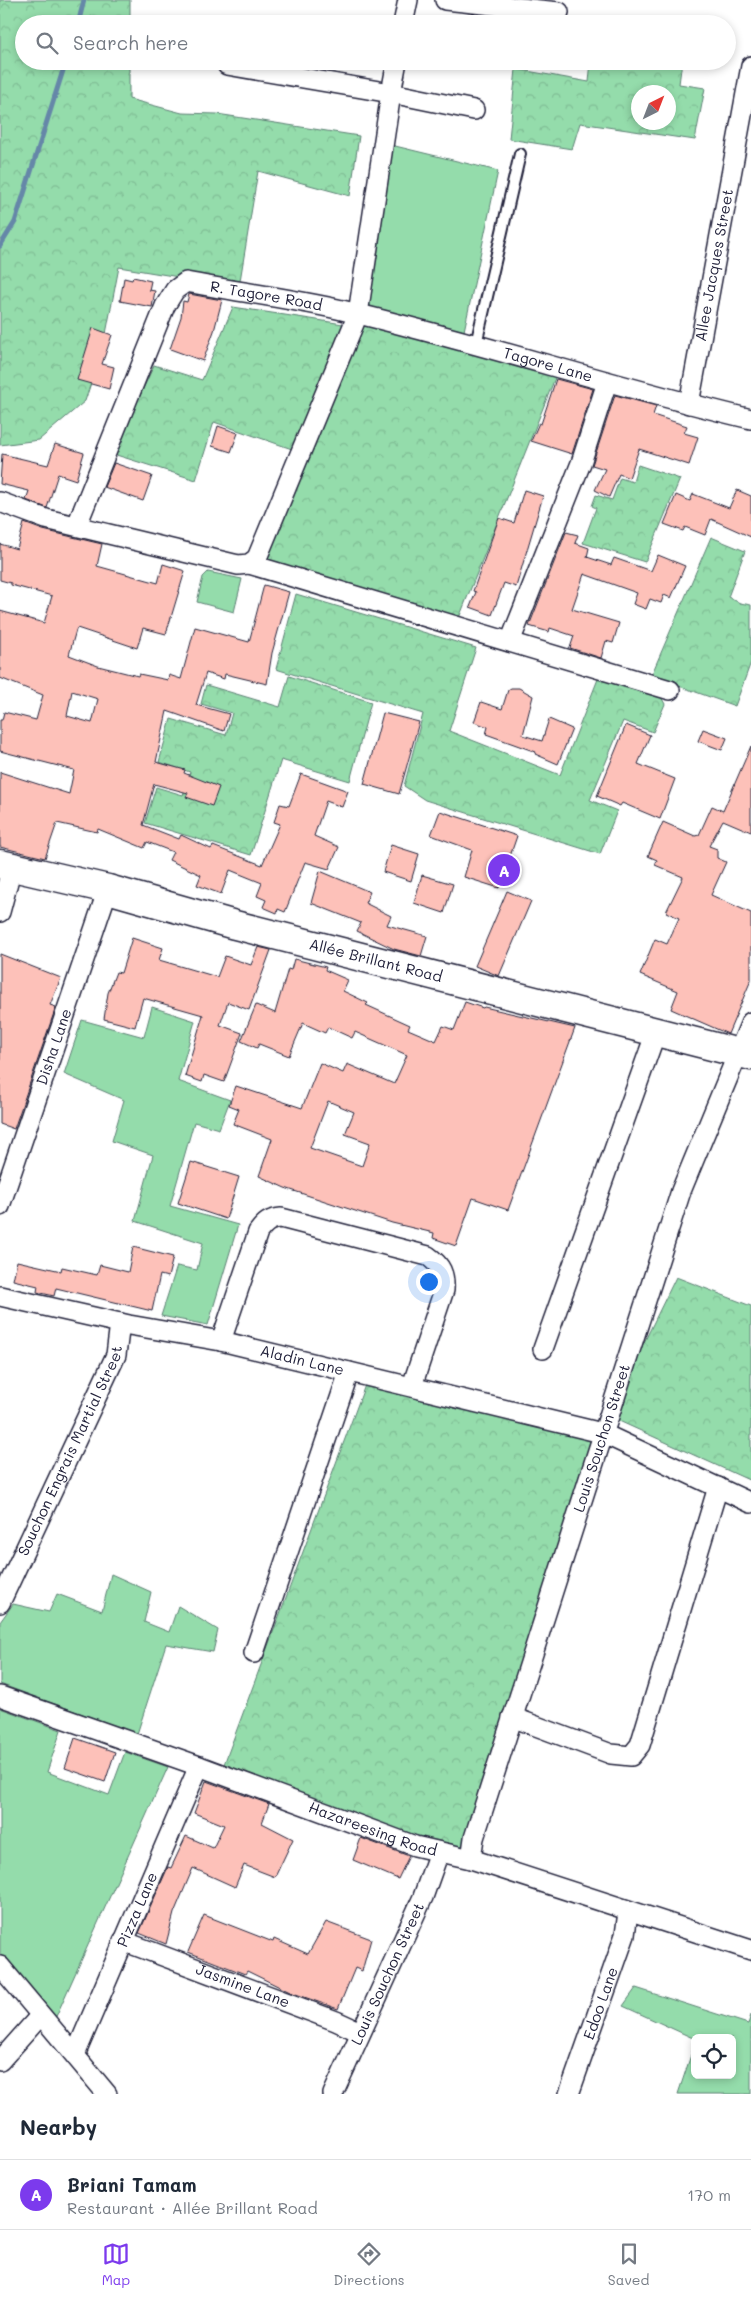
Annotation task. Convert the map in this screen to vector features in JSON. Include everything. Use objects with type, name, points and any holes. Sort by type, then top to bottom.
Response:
[{"type":"main road","name":"Allée Brillant Road","points":[[6,865],[108,889],[235,925],[744,1055]]},
{"type":"street","points":[[405,15],[408,0]]},
{"type":"street","points":[[445,0],[559,12]]},
{"type":"street","name":"Allee Jacques Street","points":[[689,404],[751,66]]},
{"type":"street","points":[[250,70],[474,110]]},
{"type":"street","points":[[249,564],[257,558],[351,313],[395,70]]},
{"type":"street","name":"R. Tagore Road","points":[[77,525],[165,306],[175,290],[186,282],[351,313]]},
{"type":"street","name":"Tagore Lane","points":[[351,313],[476,344],[607,382],[751,419]]},
{"type":"street","points":[[510,642],[581,463],[607,382]]},
{"type":"street","points":[[0,502],[46,519],[238,565],[249,564],[670,690]]},
{"type":"street","points":[[0,912],[6,865]]},
{"type":"street","name":"Disha Lane","points":[[0,1206],[108,889]]},
{"type":"street","name":"Louis Souchon Street","points":[[470,1859],[474,1838],[512,1717],[541,1634],[602,1433],[681,1191],[744,1055],[751,1022]]},
{"type":"street","points":[[543,1349],[656,1032]]},
{"type":"street","points":[[221,1342],[258,1232],[272,1218],[281,1218],[428,1256],[436,1262],[444,1279],[444,1290],[412,1386]]},
{"type":"street","name":"Aladin Lane","points":[[0,1296],[120,1323],[221,1342],[412,1386],[602,1433],[751,1503]]},
{"type":"street","name":"Souchon Engrais Martial Street","points":[[0,1603],[116,1355],[120,1323]]},
{"type":"street","points":[[254,1653],[349,1372]]},
{"type":"street","points":[[512,1717],[611,1754],[630,1756],[640,1745],[718,1487]]},
{"type":"street","name":"Hazareesing Road","points":[[0,1696],[199,1766],[415,1846],[470,1859],[628,1912],[751,1950]]},
{"type":"street","name":"Pizza Lane","points":[[74,2055],[199,1766]]},
{"type":"street","name":"Louis Souchon Street","points":[[333,2094],[423,1897],[439,1852]]},
{"type":"street","name":"Edoo Lane","points":[[570,2094],[625,1935],[628,1912]]},
{"type":"street","name":"Jasmine Lane","points":[[123,1941],[360,2032]]},
{"type":"street","points":[[0,1966],[107,2094]]},
{"type":"street","points":[[0,2061],[40,2016]]},
{"type":"lane","points":[[476,344],[520,154]]},
{"type":"green space","points":[[0,0],[130,0],[130,15],[15,15],[15,70],[129,70],[129,99],[182,113],[217,114],[359,136],[350,196],[258,171],[239,287],[119,267],[104,344],[85,401],[39,440],[0,445]]},
{"type":"green space","points":[[516,70],[589,82],[590,70],[681,70],[679,84],[705,88],[695,140],[580,123],[572,149],[509,139]]},
{"type":"green space","points":[[391,145],[498,171],[464,331],[364,306]]},
{"type":"green space","points":[[233,307],[343,324],[292,449],[214,422],[196,480],[113,454],[154,365],[202,380]]},
{"type":"green space","points":[[367,317],[559,368],[455,628],[264,565]]},
{"type":"green space","points":[[638,465],[680,479],[645,562],[583,543],[596,508],[592,506],[596,495],[612,500],[620,478],[633,482]]},
{"type":"green space","points":[[711,537],[745,551],[728,597],[740,603],[751,605],[751,662],[735,706],[651,676]]},
{"type":"green space","points":[[208,572],[242,579],[234,612],[197,602],[203,577]]},
{"type":"green space","points":[[296,594],[476,648],[449,731],[560,775],[598,679],[661,697],[665,704],[653,732],[623,721],[590,800],[617,811],[600,854],[425,800],[404,786],[423,714],[276,669]]},
{"type":"green space","points":[[289,676],[371,702],[350,781],[281,760],[251,855],[145,823],[156,787],[183,795],[190,772],[159,762],[171,719],[226,735],[232,713],[201,704],[206,685],[280,707]]},
{"type":"green space","points":[[152,1007],[195,1021],[178,1081],[230,1100],[219,1129],[194,1122],[170,1206],[238,1225],[208,1325],[161,1316],[177,1266],[197,1270],[203,1243],[135,1221],[153,1155],[112,1141],[124,1100],[64,1074],[82,1020],[144,1037]]},
{"type":"green space","points":[[676,1277],[751,1306],[751,1481],[608,1416]]},
{"type":"green space","points":[[368,1377],[591,1441],[462,1857],[223,1767]]},
{"type":"green space","points":[[111,1574],[151,1592],[144,1622],[169,1632],[178,1606],[218,1630],[213,1652],[166,1644],[137,1734],[0,1684],[0,1622],[13,1604],[49,1612],[57,1594],[102,1611]]},
{"type":"green space","points":[[0,1708],[61,1730],[47,1772],[109,1795],[125,1752],[168,1767],[54,2021],[0,1955]]},
{"type":"green space","points":[[636,1988],[748,2024],[751,2015],[751,2094],[678,2094],[691,2055],[691,2079],[736,2079],[736,2034],[691,2034],[691,2037],[623,2006]]},
{"type":"building","points":[[133,277],[151,281],[149,290],[155,291],[152,307],[120,301],[124,278],[132,280]]},
{"type":"building","points":[[189,294],[222,300],[214,331],[203,361],[170,349],[181,317],[183,301],[187,302]]},
{"type":"building","points":[[93,328],[112,335],[102,364],[114,367],[109,389],[77,380]]},
{"type":"building","points":[[556,379],[593,389],[572,454],[531,441],[539,423],[541,424]]},
{"type":"building","points":[[615,395],[656,406],[653,415],[687,426],[684,433],[698,437],[689,465],[639,449],[629,478],[619,474],[609,497],[595,490],[605,469],[592,465]]},
{"type":"building","points":[[218,426],[238,433],[231,452],[212,446]]},
{"type":"building","points":[[55,444],[84,453],[76,480],[58,474],[47,508],[26,500],[29,491],[0,484],[2,454],[48,465]]},
{"type":"building","points":[[114,463],[152,476],[143,501],[104,487]]},
{"type":"building","points":[[524,490],[543,496],[516,587],[504,583],[492,615],[470,607],[476,592],[473,591],[499,518],[514,523]]},
{"type":"building","points":[[737,490],[751,496],[751,537],[711,519],[705,535],[685,527],[683,531],[664,524],[676,495],[690,501],[693,494],[729,508]]},
{"type":"building","points":[[24,523],[43,530],[102,544],[97,566],[158,583],[163,564],[185,571],[166,634],[143,628],[137,648],[77,628],[76,630],[69,655],[98,666],[138,676],[139,674],[168,680],[169,675],[181,679],[195,627],[249,642],[264,585],[289,592],[272,653],[267,684],[225,674],[224,679],[206,673],[196,705],[229,714],[224,731],[167,711],[156,762],[185,770],[184,773],[219,787],[212,806],[186,797],[188,793],[154,784],[143,825],[179,839],[181,835],[211,849],[213,846],[262,865],[280,824],[274,822],[280,804],[289,806],[301,774],[348,791],[342,807],[326,801],[314,836],[339,847],[329,869],[305,862],[285,912],[278,909],[277,913],[263,907],[266,900],[257,896],[262,883],[230,870],[221,894],[197,885],[201,875],[169,860],[173,852],[147,842],[144,848],[98,829],[97,832],[57,823],[45,858],[0,847],[0,772],[69,794],[74,770],[0,751],[0,720],[2,720],[4,712],[36,720],[43,695],[0,678],[0,611],[44,623],[52,596],[11,585],[11,583],[0,580],[0,544],[17,549]],"holes":[[[72,691],[98,699],[92,723],[67,716]]]},
{"type":"building","points":[[566,532],[578,535],[575,543],[589,548],[587,557],[611,565],[614,558],[651,571],[658,555],[685,566],[671,598],[664,595],[661,603],[650,599],[646,609],[633,604],[637,593],[584,574],[572,609],[619,623],[613,643],[606,641],[601,658],[570,648],[574,636],[550,628],[549,632],[529,626]]},
{"type":"building","points":[[519,688],[533,696],[523,735],[542,741],[549,719],[572,729],[558,764],[535,754],[536,752],[486,734],[488,727],[474,722],[481,702],[502,709],[508,690]]},
{"type":"building","points":[[383,713],[419,722],[399,794],[364,784]]},
{"type":"building","points":[[626,725],[650,735],[638,764],[675,779],[660,819],[622,803],[620,806],[597,796]]},
{"type":"building","points":[[703,729],[727,738],[722,750],[698,741]]},
{"type":"building","points":[[751,746],[751,832],[723,820],[709,846],[717,849],[717,858],[726,862],[711,895],[751,913],[751,980],[728,1034],[671,1009],[678,991],[640,975],[655,939],[667,944],[679,918],[666,912],[683,877],[655,865],[657,860],[648,856],[663,822],[695,836],[699,835],[712,806],[723,811]]},
{"type":"building","points":[[440,811],[517,836],[499,888],[464,877],[472,850],[431,835]]},
{"type":"building","points":[[391,845],[419,854],[411,881],[383,872]]},
{"type":"building","points":[[320,871],[370,892],[365,903],[391,916],[387,925],[427,936],[421,956],[394,949],[357,931],[361,923],[311,903]]},
{"type":"building","points":[[422,875],[453,884],[444,913],[414,903]]},
{"type":"building","points":[[507,891],[531,901],[499,976],[475,966]]},
{"type":"building","points":[[132,938],[163,948],[159,960],[217,977],[225,956],[251,965],[258,947],[271,950],[249,1010],[228,1002],[220,1025],[242,1033],[224,1082],[204,1075],[202,1082],[185,1076],[203,1015],[143,998],[135,1027],[104,1019],[108,993],[116,972],[121,973]]},
{"type":"building","points":[[0,954],[61,978],[50,1005],[56,1007],[14,1129],[0,1124]]},
{"type":"building","points":[[294,959],[326,967],[325,970],[348,980],[343,991],[368,1003],[366,1005],[410,1025],[408,1029],[436,1041],[443,1026],[454,1030],[465,1002],[483,1008],[575,1028],[508,1210],[473,1198],[456,1246],[433,1238],[434,1233],[392,1223],[285,1188],[259,1176],[272,1139],[233,1124],[239,1109],[229,1105],[236,1086],[302,1108],[320,1063],[343,1073],[347,1064],[394,1084],[407,1055],[355,1032],[352,1038],[328,1027],[325,1033],[303,1023],[289,1056],[259,1044],[257,1048],[241,1041],[256,1005],[275,1013],[288,969],[291,970]],"holes":[[[328,1101],[354,1112],[345,1134],[370,1143],[362,1166],[310,1148]]]},
{"type":"building","points":[[191,1162],[239,1177],[226,1219],[178,1203]]},
{"type":"building","points":[[133,1247],[173,1257],[168,1277],[160,1275],[152,1311],[56,1288],[54,1296],[37,1292],[38,1286],[13,1280],[17,1261],[61,1271],[62,1267],[97,1275],[100,1265],[128,1272]]},
{"type":"building","points":[[75,1738],[115,1752],[105,1782],[65,1768]]},
{"type":"building","points":[[206,1781],[269,1804],[262,1823],[293,1839],[275,1877],[244,1865],[235,1887],[193,1868],[174,1913],[166,1944],[139,1933],[168,1867],[171,1868],[186,1836],[213,1848],[224,1825],[194,1813]]},
{"type":"building","points":[[361,1838],[409,1856],[398,1879],[353,1860]]},
{"type":"building","points":[[204,1915],[273,1942],[274,1939],[308,1954],[326,1922],[371,1939],[362,1971],[355,1968],[338,2009],[290,1992],[247,1971],[245,1974],[188,1952]]},
{"type":"waterway","points":[[80,15],[84,0]]},
{"type":"waterway","points":[[0,246],[15,222],[63,70]]},
{"type":"place","name":"Briani Tamam","points":[[504,870]]}]
